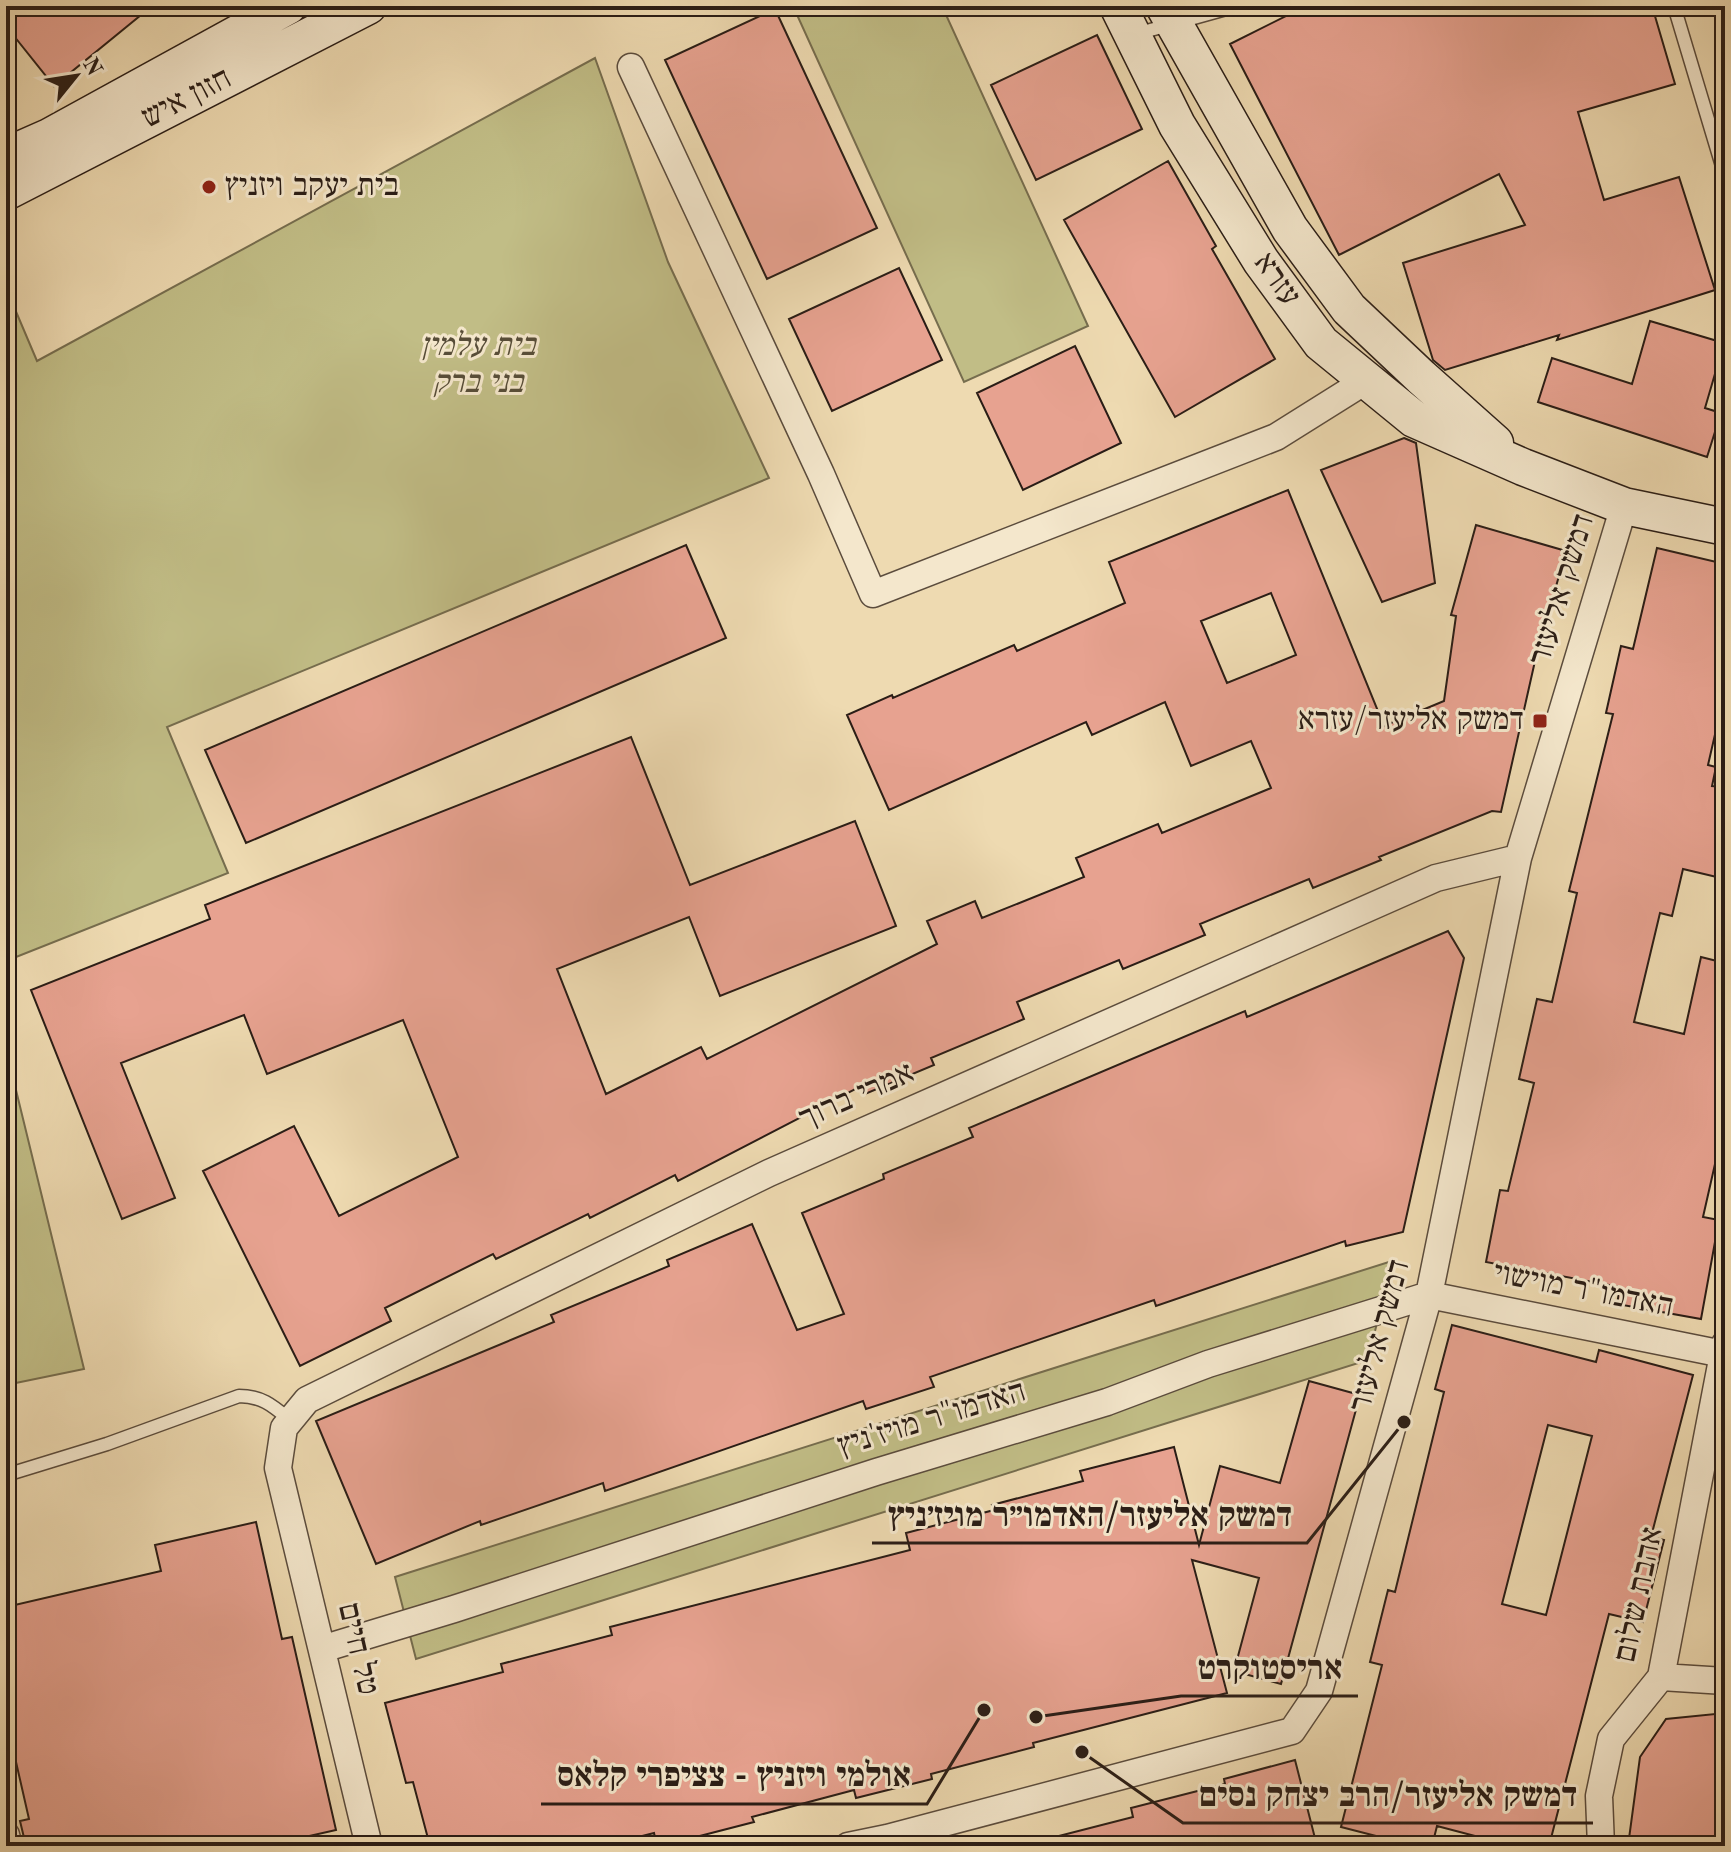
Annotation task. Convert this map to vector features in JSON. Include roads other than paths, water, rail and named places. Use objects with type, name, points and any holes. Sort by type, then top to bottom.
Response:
[{"type":"street","name":"חזון איש","points":[[6,156],[49,137],[288,6]]},
{"type":"street","name":"חזון איש","points":[[6,192],[368,6]]},
{"type":"street","name":"עזרא","points":[[1169,15],[1290,229],[1349,309],[1523,467]]},
{"type":"street","name":"עזרא","points":[[1125,20],[1177,125],[1261,261],[1321,343],[1414,419],[1523,467],[1624,506],[1725,527]]},
{"type":"street","points":[[631,67],[821,474],[873,594],[1276,437],[1367,380]]},
{"type":"street","name":"דמשק אליעזר","points":[[848,1846],[889,1842],[1292,1731],[1319,1691],[1429,1295],[1518,858],[1624,506]]},
{"type":"street","name":"אמרי ברוך","points":[[290,1420],[307,1400],[769,1173],[1436,878],[1518,858]]},
{"type":"street","name":"האדמו\"ר מוישוי","points":[[1429,1295],[1724,1349]]},
{"type":"street","name":"האדמו\"ר מויז'ניץ","points":[[322,1649],[876,1472],[1107,1402],[1208,1364],[1429,1295]]},
{"type":"street","name":"אהבת שלום","points":[[1601,1846],[1599,1796],[1611,1739],[1661,1677],[1724,1349]]},
{"type":"street","name":"טל חיים","points":[[290,1420],[284,1428],[278,1468],[369,1846]]},
{"type":"street","points":[[1661,1677],[1725,1681]]},
{"type":"street","points":[[6,1835],[9,1846]]},
{"type":"lane","points":[[1125,20],[1237,6]]},
{"type":"lane","points":[[1674,6],[1725,176]]},
{"type":"lane","points":[[6,1475],[107,1444],[239,1396],[255,1396],[270,1402],[290,1420]]},
{"type":"place","name":"בית יעקב ויזניץ","points":[[209,187]]},
{"type":"place","name":"דמשק אליעזר/עזרא","points":[[1540,721]]},
{"type":"place","name":"דמשק אליעזר/האדמו״ר מויז׳ניץ","points":[[1404,1422]]},
{"type":"place","name":"אולמי ויזניץ - צציפרי קלאס","points":[[984,1710]]},
{"type":"place","name":"אריסטוקרט","points":[[1036,1717]]},
{"type":"place","name":"דמשק אליעזר/הרב יצחק נסים","points":[[1082,1752]]},
{"type":"park label","name":"בית עלמין בני ברק","points":[[478,366]]}]
